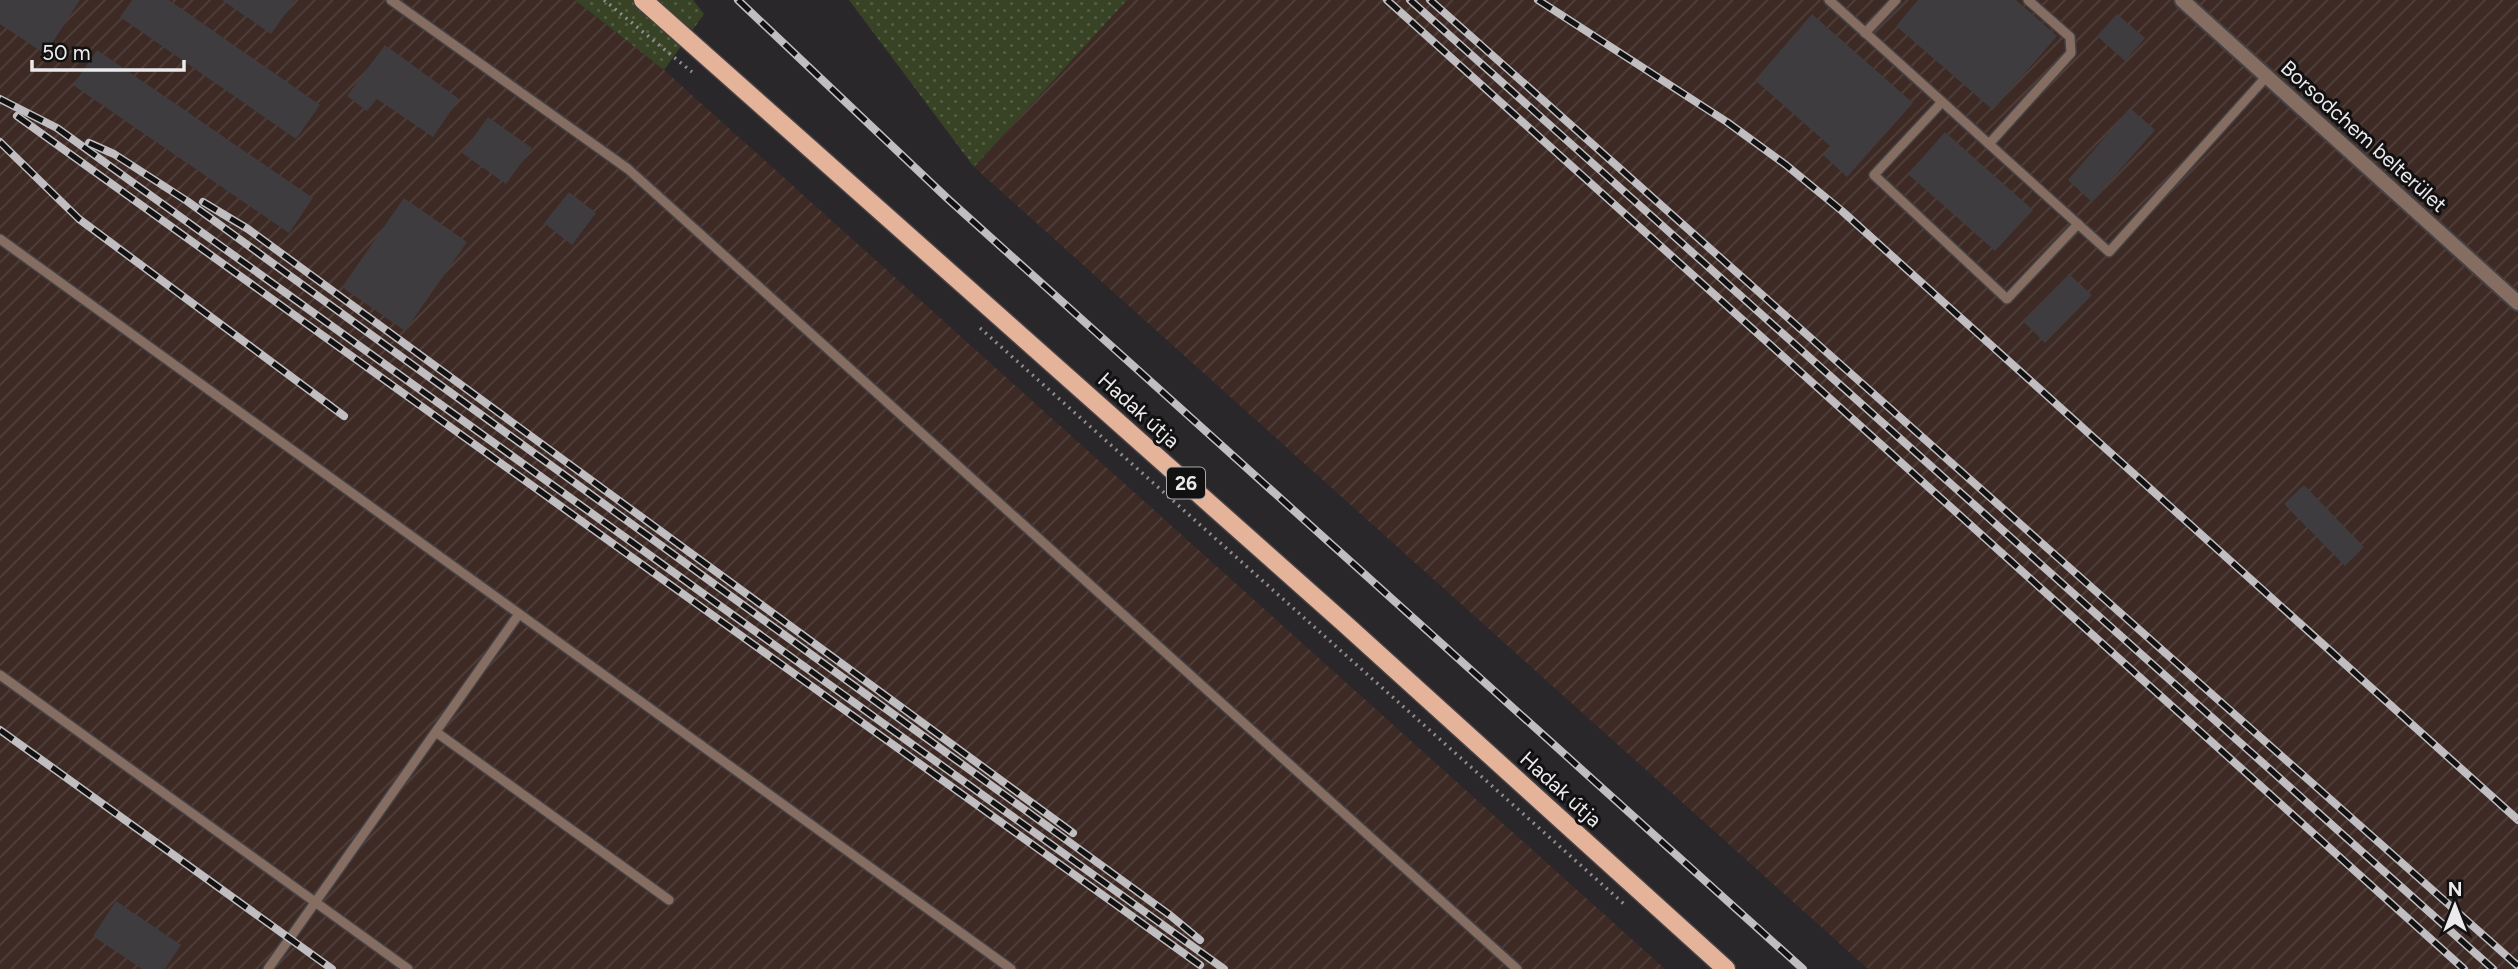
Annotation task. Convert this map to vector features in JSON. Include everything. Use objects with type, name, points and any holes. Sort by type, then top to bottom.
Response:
[{"type":"main road","name":"Hadak útja","points":[[643,0],[1334,614],[1726,969]]},
{"type":"street","name":"Borsodchem belterület","points":[[2182,0],[2518,303]]},
{"type":"lane","points":[[391,0],[628,169],[1517,969]]},
{"type":"lane","points":[[1829,0],[2109,252],[2267,76]]},
{"type":"lane","points":[[1865,33],[1896,0]]},
{"type":"lane","points":[[1989,144],[2071,53],[2070,37],[2028,0]]},
{"type":"lane","points":[[1942,102],[1874,175],[2007,299],[2078,224]]},
{"type":"lane","points":[[0,239],[1011,969]]},
{"type":"lane","points":[[268,969],[519,614]]},
{"type":"lane","points":[[0,675],[408,969]]},
{"type":"lane","points":[[436,732],[668,900]]},
{"type":"path","points":[[604,0],[702,80]]},
{"type":"path","points":[[978,326],[1631,911]]},
{"type":"shaded area","points":[[0,0],[575,0],[664,70],[1665,969],[0,969]]},
{"type":"shaded area","points":[[1127,0],[2518,0],[2518,969],[1868,969],[974,167]]},
{"type":"green space","points":[[575,0],[693,0],[704,14],[664,70]]},
{"type":"green space","points":[[849,0],[1127,0],[974,167]]},
{"type":"building","points":[[0,0],[80,0],[45,54],[0,24]]},
{"type":"building","points":[[132,0],[169,0],[320,105],[296,139],[120,17]]},
{"type":"building","points":[[222,0],[295,0],[271,34]]},
{"type":"building","points":[[1918,0],[2016,0],[2057,36],[1993,110],[1896,26]]},
{"type":"building","points":[[1812,14],[1913,103],[1847,177],[1823,155],[1831,147],[1755,80]]},
{"type":"building","points":[[2117,14],[2145,38],[2125,61],[2097,36]]},
{"type":"building","points":[[385,45],[459,99],[433,137],[377,99],[367,111],[347,96]]},
{"type":"building","points":[[97,50],[313,198],[289,233],[73,85]]},
{"type":"building","points":[[2130,108],[2155,130],[2092,202],[2068,180]]},
{"type":"building","points":[[488,117],[532,148],[506,184],[462,153]]},
{"type":"building","points":[[1945,132],[2033,210],[1995,251],[1908,174]]},
{"type":"building","points":[[569,192],[596,213],[572,245],[544,223]]},
{"type":"building","points":[[404,198],[467,242],[405,331],[342,287]]},
{"type":"building","points":[[2069,274],[2092,295],[2045,343],[2023,321]]},
{"type":"building","points":[[2304,485],[2364,547],[2345,566],[2284,504]]},
{"type":"building","points":[[116,901],[181,945],[165,969],[142,969],[93,936]]},
{"type":"railway","points":[[738,0],[948,199],[1803,969]]},
{"type":"railway","points":[[1387,0],[2464,969]]},
{"type":"railway","points":[[1410,0],[2493,969]]},
{"type":"railway","points":[[1430,0],[2518,966]]},
{"type":"railway","points":[[1538,0],[1727,122],[1786,165],[1842,211],[2518,820]]},
{"type":"railway","points":[[0,99],[57,128],[1224,969]]},
{"type":"railway","points":[[17,116],[1200,965]]},
{"type":"railway","points":[[0,142],[79,219],[344,416]]},
{"type":"railway","points":[[89,143],[114,154],[187,201],[1171,916],[1200,940]]},
{"type":"railway","points":[[203,202],[248,229],[1073,833]]},
{"type":"railway","points":[[0,730],[332,969]]}]
